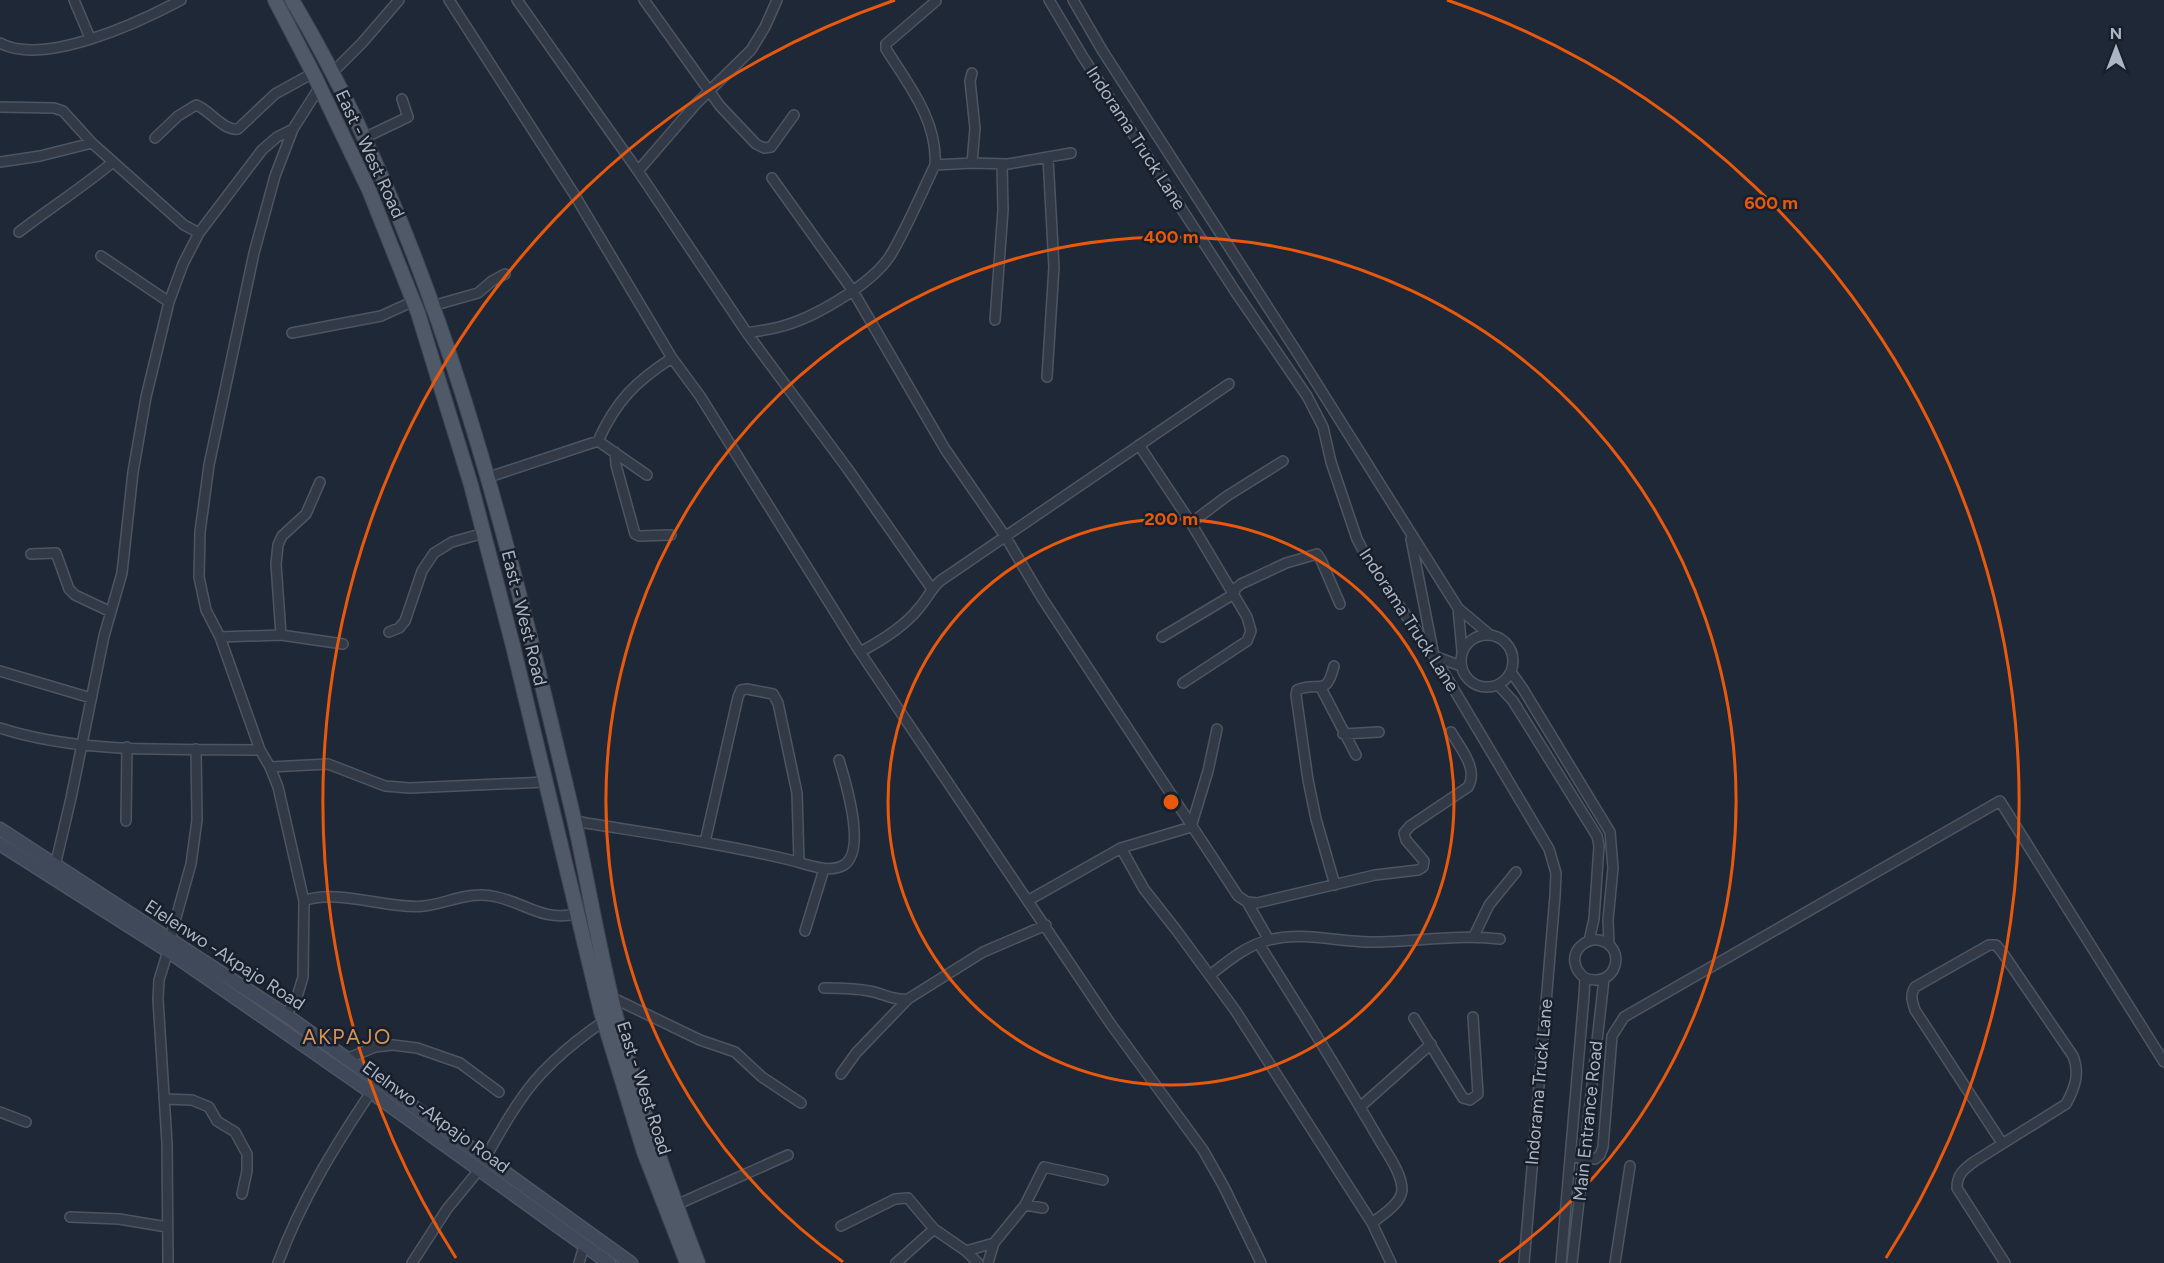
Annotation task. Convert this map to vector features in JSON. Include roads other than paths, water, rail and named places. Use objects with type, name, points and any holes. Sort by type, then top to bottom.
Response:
[{"type":"main road","name":"East - West Road","points":[[275,0],[369,190],[414,301],[484,533],[604,1021],[644,1152],[687,1263]]},
{"type":"main road","name":"East - West Road","points":[[292,0],[333,72],[383,177],[432,306],[489,477],[574,821],[611,997],[655,1149],[698,1263]]},
{"type":"main road","name":"Elelenwo -Akpajo Road","points":[[0,829],[169,945],[286,1015],[482,1164],[631,1263]]},
{"type":"main road","name":"Elelnwo -Akpajo Road","points":[[0,844],[169,945],[371,1092],[482,1164],[584,1246],[609,1263]]},
{"type":"main road","points":[[679,1244],[679,1263]]},
{"type":"street","points":[[74,0],[90,38]]},
{"type":"street","points":[[0,43],[22,50],[64,47],[132,24],[181,0]]},
{"type":"street","points":[[333,72],[399,0]]},
{"type":"street","points":[[449,0],[574,194],[672,358],[700,396],[860,652],[1110,1023],[1203,1150],[1261,1263]]},
{"type":"street","points":[[517,0],[638,171],[747,333],[847,468],[932,589]]},
{"type":"street","points":[[644,0],[720,106],[747,135],[764,148],[771,147],[794,115]]},
{"type":"street","points":[[638,171],[660,143],[709,90],[751,50],[765,27],[777,0]]},
{"type":"street","name":"Indorama Truck Lane","points":[[1049,0],[1090,67],[1307,396],[1323,427],[1331,462],[1357,539],[1365,554],[1434,656],[1545,841],[1556,873],[1524,1263]]},
{"type":"street","points":[[1073,0],[1102,50],[1300,357],[1458,608],[1490,635],[1502,640],[1511,650],[1513,660],[1510,672],[1498,685],[1482,687],[1468,680],[1461,666],[1458,608]]},
{"type":"street","points":[[747,333],[780,327],[808,317],[871,278],[889,257],[935,165],[936,152],[928,122],[915,93],[886,49],[886,44],[936,1]]},
{"type":"street","points":[[155,138],[178,116],[196,105],[229,129],[238,129],[275,94],[313,73]]},
{"type":"street","points":[[972,73],[970,81],[975,128],[972,163]]},
{"type":"street","points":[[286,1015],[297,997],[303,977],[304,901],[278,787],[260,750],[220,637],[206,610],[199,577],[200,532],[209,465],[254,253],[275,176],[293,129],[320,88]]},
{"type":"street","points":[[364,138],[408,117],[402,99]]},
{"type":"street","points":[[0,107],[63,111],[113,162],[184,225],[198,233]]},
{"type":"street","points":[[55,866],[104,636],[122,573],[133,472],[146,397],[169,302],[183,264],[198,233],[262,150],[277,137],[293,129]]},
{"type":"street","points":[[0,162],[40,156],[92,143]]},
{"type":"street","points":[[935,165],[1002,164],[1071,153]]},
{"type":"street","points":[[1047,377],[1054,267],[1048,158]]},
{"type":"street","points":[[19,232],[61,200],[83,187],[113,162]]},
{"type":"street","points":[[995,320],[1003,210],[1002,164]]},
{"type":"street","points":[[772,178],[853,291],[945,449],[1005,536],[1042,598],[1233,891],[1247,902],[1264,942],[1397,1171],[1402,1186],[1398,1201],[1372,1223]]},
{"type":"street","points":[[101,256],[169,302]]},
{"type":"street","points":[[432,306],[478,293],[505,274]]},
{"type":"street","points":[[292,333],[381,316],[414,301]]},
{"type":"street","points":[[1283,361],[1300,357]]},
{"type":"street","points":[[489,477],[598,441],[607,422],[629,391],[648,373],[672,358]]},
{"type":"street","points":[[860,652],[904,624],[919,609],[940,581],[1229,384]]},
{"type":"street","points":[[598,441],[647,475]]},
{"type":"street","points":[[1139,445],[1191,523],[1234,594],[1247,617],[1251,631],[1251,636],[1247,641],[1183,683]]},
{"type":"street","points":[[615,452],[616,465],[635,534],[639,536],[671,535]]},
{"type":"street","points":[[1191,523],[1227,496],[1283,461]]},
{"type":"street","points":[[281,635],[276,564],[278,545],[282,536],[306,514],[320,482]]},
{"type":"street","points":[[1409,532],[1434,656],[1461,666]]},
{"type":"street","points":[[389,632],[399,628],[405,621],[422,571],[434,553],[452,542],[484,533]]},
{"type":"street","points":[[31,554],[56,553],[69,589],[111,612]]},
{"type":"street","points":[[1162,637],[1234,594],[1235,589],[1241,584],[1286,563],[1317,554],[1341,604]]},
{"type":"street","points":[[220,637],[281,635],[343,645]]},
{"type":"street","points":[[1462,651],[1473,638],[1490,635]]},
{"type":"street","points":[[1334,666],[1327,685],[1321,688],[1301,688],[1297,690],[1296,695],[1314,810],[1335,885]]},
{"type":"street","points":[[0,671],[92,698]]},
{"type":"street","points":[[1510,672],[1523,689],[1610,832],[1612,868],[1608,920],[1609,945],[1615,955],[1615,966],[1604,979],[1585,978],[1577,969],[1575,958],[1579,947],[1588,941],[1596,940],[1609,945]]},
{"type":"street","points":[[1498,685],[1513,701],[1597,836],[1599,846],[1594,919],[1588,941]]},
{"type":"street","points":[[1321,688],[1356,755]]},
{"type":"street","points":[[705,842],[738,696],[741,690],[747,689],[773,694],[778,703],[797,793],[799,862]]},
{"type":"street","points":[[0,728],[29,737],[81,745],[260,750]]},
{"type":"street","points":[[1191,827],[1208,771],[1217,729]]},
{"type":"street","points":[[1343,734],[1379,732]]},
{"type":"street","points":[[1247,902],[1257,903],[1375,875],[1418,870],[1423,867],[1424,861],[1406,840],[1404,833],[1410,826],[1468,787],[1472,781],[1469,765],[1450,732]]},
{"type":"street","points":[[126,821],[127,747]]},
{"type":"street","points":[[168,1263],[167,1143],[158,999],[159,980],[191,864],[197,820],[196,750]]},
{"type":"street","points":[[574,821],[705,842],[824,869],[843,866],[850,858],[853,846],[850,795],[839,760]]},
{"type":"street","points":[[270,767],[328,764],[385,786],[410,788],[546,782]]},
{"type":"street","points":[[1571,1157],[1595,1159],[1600,1155],[1603,1147],[1612,1036],[1624,1017],[2000,801],[2164,1062]]},
{"type":"street","points":[[1029,900],[1121,848],[1191,827]]},
{"type":"street","points":[[1121,848],[1144,889],[1210,975],[1372,1223],[1391,1263]]},
{"type":"street","points":[[805,931],[824,869]]},
{"type":"street","points":[[1474,936],[1489,905],[1516,872]]},
{"type":"street","points":[[304,901],[330,897],[422,906],[476,894],[497,897],[549,916],[576,914]]},
{"type":"street","points":[[841,1074],[856,1053],[908,999],[983,952],[1046,925]]},
{"type":"street","points":[[1210,975],[1241,952],[1264,942],[1293,937],[1367,942],[1474,936],[1500,939]]},
{"type":"street","points":[[2002,1143],[1915,1010],[1911,1000],[1915,987],[1989,945],[1996,945],[2002,952],[2077,1065],[2073,1091],[2066,1104],[2002,1143],[1962,1171],[1957,1179],[1958,1188],[2005,1263]]},
{"type":"street","points":[[1561,1263],[1585,978]]},
{"type":"street","name":"Main Entrance Road","points":[[1572,1263],[1604,979]]},
{"type":"street","points":[[824,988],[872,991],[894,999],[908,999]]},
{"type":"street","points":[[611,997],[700,1040],[735,1052],[762,1077],[801,1103]]},
{"type":"street","points":[[1413,1018],[1463,1098],[1470,1100],[1478,1094],[1473,1017]]},
{"type":"street","points":[[412,1263],[447,1209],[482,1164],[519,1101],[572,1043],[604,1021]]},
{"type":"street","points":[[1360,1107],[1431,1044]]},
{"type":"street","points":[[346,1059],[375,1047],[393,1045],[417,1048],[460,1064],[499,1092]]},
{"type":"street","points":[[278,1263],[294,1222],[321,1170],[371,1092]]},
{"type":"street","points":[[164,1099],[192,1100],[210,1107],[217,1121],[235,1132],[247,1154],[247,1170],[242,1194]]},
{"type":"street","points":[[0,1112],[26,1122]]},
{"type":"street","points":[[676,1205],[788,1155]]},
{"type":"street","points":[[1615,1263],[1630,1166]]},
{"type":"street","points":[[988,1263],[993,1243],[1025,1205],[1044,1167],[1103,1180]]},
{"type":"street","points":[[841,1226],[902,1197],[912,1201],[934,1229],[966,1251],[978,1263]]},
{"type":"street","points":[[1025,1205],[1043,1208]]},
{"type":"street","points":[[70,1217],[119,1219],[167,1227]]},
{"type":"street","points":[[896,1263],[934,1229]]},
{"type":"street","points":[[966,1251],[993,1243]]},
{"type":"street","points":[[579,1263],[584,1246]]},
{"type":"district","name":"AKPAJO","points":[[347,1037]]}]
